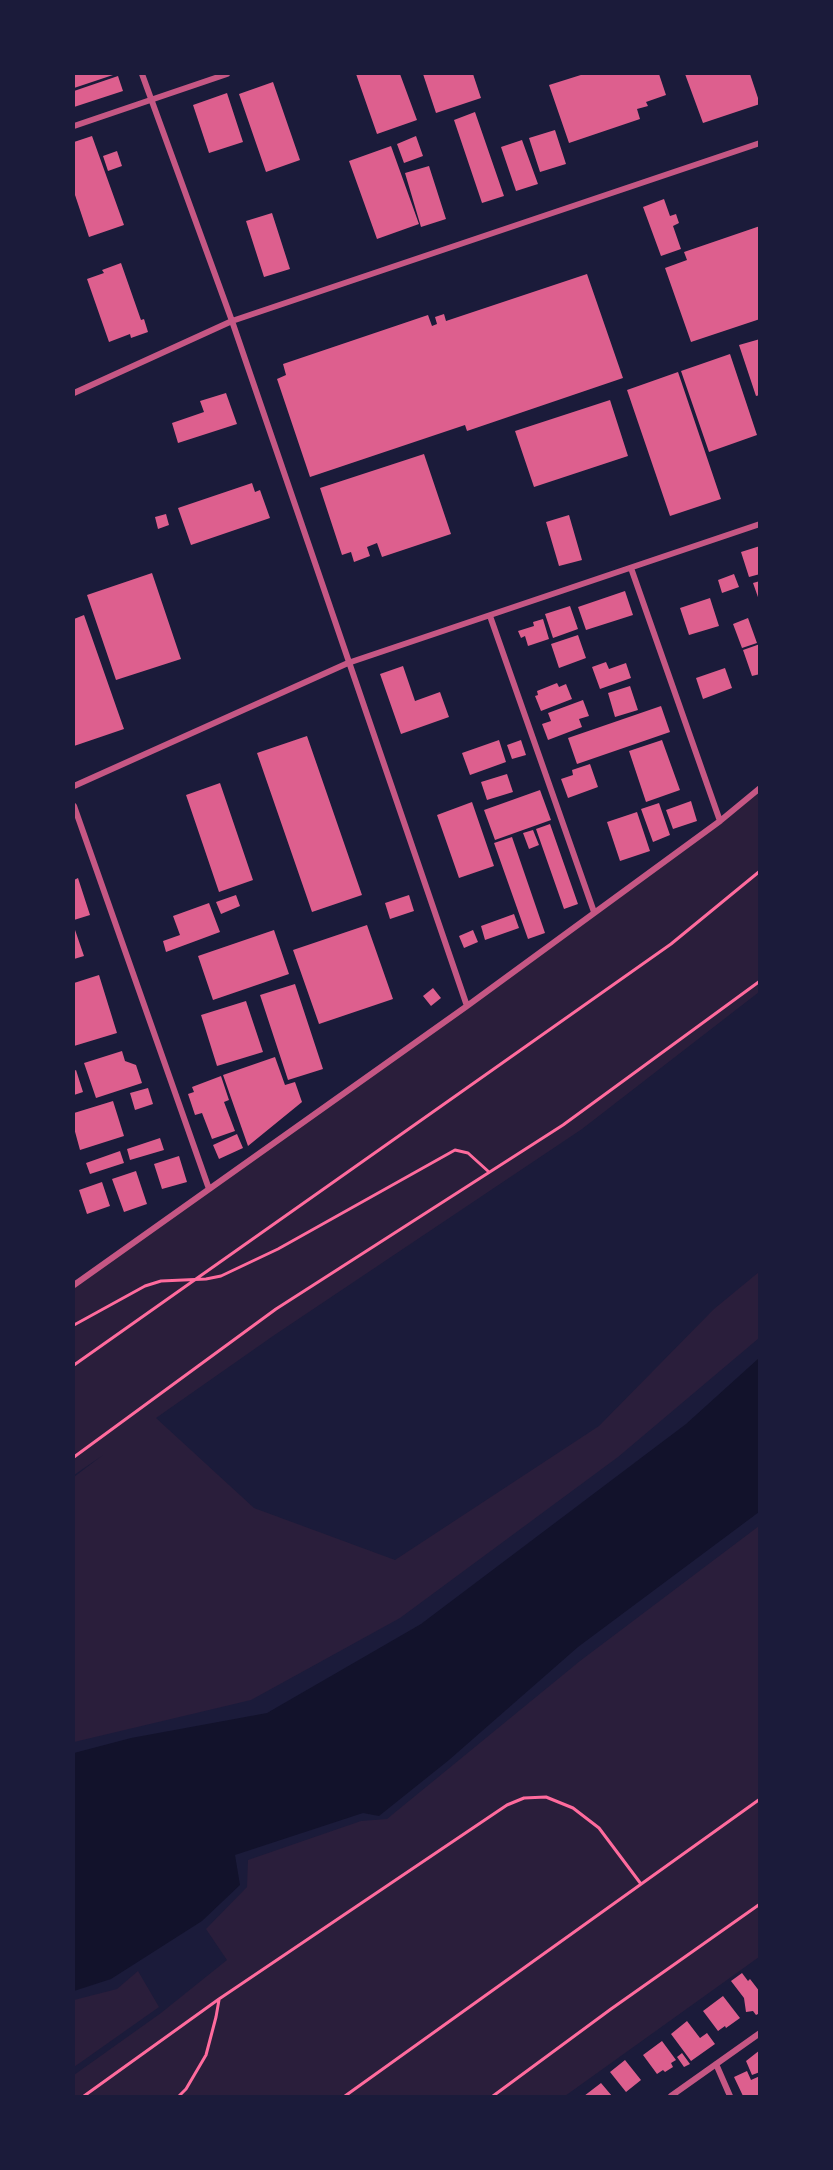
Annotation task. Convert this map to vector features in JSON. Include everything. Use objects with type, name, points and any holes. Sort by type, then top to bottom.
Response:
[{"type":"street","points":[[142,74],[232,321],[467,1006]]},
{"type":"street","points":[[74,126],[226,74]]},
{"type":"street","points":[[74,393],[232,321],[759,143]]},
{"type":"street","points":[[74,786],[348,663],[759,524]]},
{"type":"street","points":[[632,568],[720,821]]},
{"type":"street","points":[[490,615],[594,912]]},
{"type":"street","points":[[74,1285],[467,1006],[720,821],[759,788]]},
{"type":"street","points":[[74,807],[209,1189]]},
{"type":"street","points":[[670,2097],[759,2033]]},
{"type":"street","points":[[716,2064],[729,2097]]},
{"type":"path","points":[[74,1365],[671,944],[759,871]]},
{"type":"path","points":[[74,1457],[276,1310],[563,1125],[759,981]]},
{"type":"path","points":[[74,1324],[145,1286],[162,1281],[221,1276],[278,1249],[455,1150],[468,1153],[489,1172]]},
{"type":"path","points":[[84,2097],[219,1999],[507,1804],[524,1798],[546,1797],[573,1808],[599,1828],[641,1884]]},
{"type":"path","points":[[345,2097],[759,1799]]},
{"type":"path","points":[[493,2097],[611,2009],[759,1904]]},
{"type":"path","points":[[179,2097],[186,2090],[206,2055],[219,1999]]},
{"type":"shaded area","points":[[759,788],[759,992],[582,1129],[273,1336],[156,1418],[254,1508],[395,1560],[599,1426],[714,1309],[759,1272],[759,1338],[618,1457],[400,1618],[251,1700],[74,1742],[74,1477],[103,1455],[74,1475],[74,1285],[467,1006]]},
{"type":"shaded area","points":[[759,1358],[759,1512],[578,1647],[449,1760],[379,1816],[363,1813],[235,1855],[240,1885],[202,1921],[111,1979],[74,1991],[74,1753],[131,1738],[267,1713],[421,1624],[686,1424]]},
{"type":"shaded area","points":[[759,1526],[759,1957],[565,2096],[74,2096],[74,2075],[161,2013],[227,1960],[206,1929],[247,1887],[248,1860],[361,1821],[387,1819],[580,1661]]},
{"type":"shaded area","points":[[138,1971],[159,2007],[74,2067],[74,2000],[117,1989]]},
{"type":"building","points":[[74,74],[116,74],[74,88]]},
{"type":"building","points":[[356,74],[400,74],[417,120],[377,134]]},
{"type":"building","points":[[423,74],[473,74],[481,98],[436,113]]},
{"type":"building","points":[[584,74],[659,74],[666,95],[646,102],[648,106],[637,109],[640,119],[569,143],[549,85]]},
{"type":"building","points":[[685,74],[750,74],[760,104],[703,123]]},
{"type":"building","points":[[118,76],[123,91],[74,107],[74,91]]},
{"type":"building","points":[[273,82],[300,160],[266,172],[239,94]]},
{"type":"building","points":[[227,93],[243,142],[209,153],[193,105]]},
{"type":"building","points":[[475,112],[504,196],[482,203],[454,120]]},
{"type":"building","points":[[555,130],[566,164],[540,172],[529,138]]},
{"type":"building","points":[[92,136],[124,225],[89,237],[74,192],[74,142]]},
{"type":"building","points":[[416,136],[423,156],[404,163],[397,144]]},
{"type":"building","points":[[522,140],[538,184],[516,191],[501,147]]},
{"type":"building","points":[[391,146],[419,224],[377,239],[349,161]]},
{"type":"building","points":[[117,151],[122,166],[108,171],[103,156]]},
{"type":"building","points":[[429,166],[446,219],[421,227],[405,173]]},
{"type":"building","points":[[664,199],[670,216],[676,214],[679,223],[673,226],[681,249],[661,256],[643,207]]},
{"type":"building","points":[[272,213],[290,269],[264,277],[246,221]]},
{"type":"building","points":[[760,226],[760,319],[691,342],[665,268],[687,260],[684,252]]},
{"type":"building","points":[[121,263],[141,320],[144,319],[148,332],[131,338],[130,334],[109,342],[87,279],[104,273],[102,270]]},
{"type":"building","points":[[587,274],[623,378],[467,431],[465,425],[310,477],[277,379],[286,375],[283,364],[428,315],[432,326],[437,324],[435,317],[444,314],[446,321]]},
{"type":"building","points":[[760,339],[760,395],[756,396],[739,345]]},
{"type":"building","points":[[730,354],[757,435],[709,452],[681,371]]},
{"type":"building","points":[[678,372],[721,499],[670,516],[627,390]]},
{"type":"building","points":[[226,393],[237,424],[178,443],[172,423],[204,412],[200,401]]},
{"type":"building","points":[[610,400],[628,456],[534,487],[515,431]]},
{"type":"building","points":[[424,454],[451,534],[382,557],[377,543],[367,547],[370,556],[354,562],[351,552],[342,555],[320,488]]},
{"type":"building","points":[[252,483],[255,492],[260,490],[270,518],[191,545],[178,508]]},
{"type":"building","points":[[166,514],[169,525],[158,529],[155,517]]},
{"type":"building","points":[[569,515],[582,560],[559,566],[546,522]]},
{"type":"building","points":[[760,546],[760,574],[749,577],[741,552]]},
{"type":"building","points":[[152,573],[181,659],[116,680],[87,595]]},
{"type":"building","points":[[734,574],[739,587],[722,593],[718,580]]},
{"type":"building","points":[[760,581],[760,600],[759,600],[753,583]]},
{"type":"building","points":[[625,591],[633,615],[586,630],[578,607]]},
{"type":"building","points":[[710,598],[719,626],[689,635],[680,608]]},
{"type":"building","points":[[570,606],[578,629],[553,638],[545,614]]},
{"type":"building","points":[[84,615],[124,729],[74,746],[74,619]]},
{"type":"building","points":[[748,618],[757,643],[742,648],[733,624]]},
{"type":"building","points":[[543,619],[549,639],[528,646],[525,636],[521,638],[518,631],[534,626],[533,622]]},
{"type":"building","points":[[578,635],[586,658],[559,668],[551,644]]},
{"type":"building","points":[[760,644],[760,674],[752,676],[743,650]]},
{"type":"building","points":[[606,662],[609,669],[626,663],[631,678],[600,689],[592,667]]},
{"type":"building","points":[[403,666],[415,701],[440,692],[449,717],[401,734],[380,674]]},
{"type":"building","points":[[725,668],[732,688],[703,699],[696,678]]},
{"type":"building","points":[[557,683],[559,687],[566,684],[572,699],[541,711],[535,696],[538,695],[537,691]]},
{"type":"building","points":[[630,686],[638,710],[615,717],[608,693]]},
{"type":"building","points":[[583,700],[589,716],[579,719],[582,727],[548,740],[542,724],[551,721],[548,713]]},
{"type":"building","points":[[661,706],[670,732],[577,764],[568,738]]},
{"type":"building","points":[[307,736],[362,895],[312,912],[257,753]]},
{"type":"building","points":[[499,740],[506,762],[470,775],[462,753]]},
{"type":"building","points":[[521,740],[526,755],[512,759],[507,745]]},
{"type":"building","points":[[662,740],[680,790],[646,802],[629,751]]},
{"type":"building","points":[[590,764],[598,787],[568,798],[561,779],[573,775],[572,770]]},
{"type":"building","points":[[507,774],[513,792],[487,800],[481,782]]},
{"type":"building","points":[[220,783],[253,880],[219,892],[186,795]]},
{"type":"building","points":[[540,790],[551,820],[495,840],[484,810]]},
{"type":"building","points":[[691,801],[697,821],[673,829],[666,810]]},
{"type":"building","points":[[472,802],[494,866],[459,878],[437,815]]},
{"type":"building","points":[[659,803],[670,835],[653,842],[641,809]]},
{"type":"building","points":[[637,812],[650,851],[620,861],[607,822]]},
{"type":"building","points":[[550,824],[578,904],[564,909],[536,829]]},
{"type":"building","points":[[533,830],[539,845],[529,849],[523,833]]},
{"type":"building","points":[[512,837],[545,933],[528,939],[494,843]]},
{"type":"building","points":[[78,878],[90,915],[74,920],[74,880]]},
{"type":"building","points":[[236,895],[240,906],[221,914],[216,902]]},
{"type":"building","points":[[409,895],[414,911],[390,919],[385,903]]},
{"type":"building","points":[[209,903],[220,932],[166,952],[163,941],[180,935],[173,916]]},
{"type":"building","points":[[514,914],[519,928],[485,940],[481,926]]},
{"type":"building","points":[[367,925],[393,999],[319,1024],[293,950]]},
{"type":"building","points":[[74,927],[84,956],[74,959]]},
{"type":"building","points":[[274,930],[289,974],[213,1000],[198,956]]},
{"type":"building","points":[[473,930],[478,942],[464,948],[459,936]]},
{"type":"building","points":[[99,975],[117,1033],[74,1046],[74,983]]},
{"type":"building","points":[[295,984],[323,1069],[288,1080],[260,995]]},
{"type":"building","points":[[433,988],[441,998],[431,1006],[423,996]]},
{"type":"building","points":[[246,1001],[263,1052],[217,1066],[201,1015]]},
{"type":"building","points":[[122,1051],[125,1061],[136,1065],[142,1083],[96,1098],[84,1063]]},
{"type":"building","points":[[275,1057],[285,1085],[295,1082],[302,1102],[248,1146],[223,1075]]},
{"type":"building","points":[[76,1070],[83,1092],[74,1095],[74,1071]]},
{"type":"building","points":[[221,1076],[229,1100],[224,1102],[235,1131],[212,1139],[202,1113],[195,1115],[188,1094],[194,1092],[192,1087]]},
{"type":"building","points":[[148,1088],[153,1104],[135,1110],[130,1093]]},
{"type":"building","points":[[113,1101],[124,1136],[80,1150],[74,1128],[74,1113]]},
{"type":"building","points":[[237,1134],[243,1148],[219,1159],[213,1145]]},
{"type":"building","points":[[160,1138],[164,1150],[130,1160],[127,1149]]},
{"type":"building","points":[[120,1151],[124,1163],[90,1174],[86,1163]]},
{"type":"building","points":[[179,1156],[187,1182],[162,1189],[154,1164]]},
{"type":"building","points":[[136,1171],[147,1204],[124,1212],[112,1179]]},
{"type":"building","points":[[102,1182],[110,1206],[87,1214],[79,1190]]},
{"type":"building","points":[[742,1973],[760,1992],[760,2013],[756,2015],[753,2011],[746,2012],[744,1998],[731,1981]]},
{"type":"building","points":[[723,1996],[740,2018],[718,2031],[703,2011]]},
{"type":"building","points":[[687,2021],[700,2038],[707,2033],[715,2044],[691,2061],[671,2034]]},
{"type":"building","points":[[662,2041],[676,2060],[671,2063],[673,2067],[657,2074],[643,2055]]},
{"type":"building","points":[[760,2050],[760,2072],[752,2075],[746,2061]]},
{"type":"building","points":[[682,2053],[690,2064],[684,2067],[677,2057]]},
{"type":"building","points":[[625,2060],[641,2080],[626,2092],[610,2072]]},
{"type":"building","points":[[747,2071],[751,2080],[760,2076],[760,2096],[743,2096],[734,2077]]},
{"type":"building","points":[[601,2083],[612,2096],[584,2096]]}]
